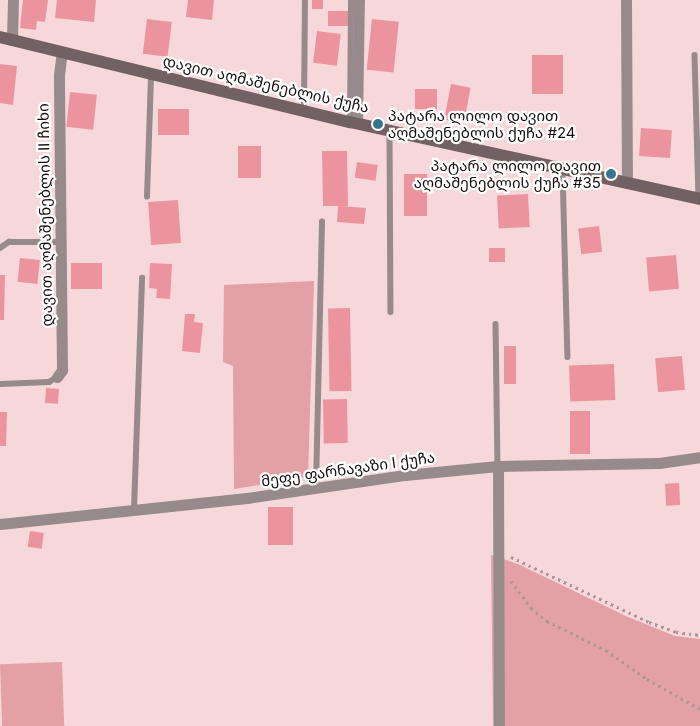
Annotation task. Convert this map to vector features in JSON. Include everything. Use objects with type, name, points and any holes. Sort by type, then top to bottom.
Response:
[{"type":"street","points":[[6,39],[13,0]]},
{"type":"street","points":[[354,122],[359,0]]},
{"type":"street","points":[[626,0],[627,183]]},
{"type":"street","name":"დავით აღმაშენებლის ქუჩა","points":[[6,39],[354,122],[700,199]]},
{"type":"street","name":"დავით აღმაშენებლის II ჩიხი","points":[[57,377],[62,370],[59,75],[62,52]]},
{"type":"street","name":"მეფე ფარნავაზი I ქუჩა","points":[[0,524],[134,510],[498,466],[659,463],[700,457]]},
{"type":"street","points":[[498,466],[499,726]]},
{"type":"lane","points":[[304,110],[305,0]]},
{"type":"lane","points":[[351,0],[354,122]]},
{"type":"lane","points":[[695,55],[700,199]]},
{"type":"lane","points":[[147,197],[152,73]]},
{"type":"lane","points":[[390,130],[391,312]]},
{"type":"lane","points":[[563,169],[568,357]]},
{"type":"lane","points":[[316,487],[322,222]]},
{"type":"lane","points":[[0,248],[9,242],[60,242]]},
{"type":"lane","points":[[134,510],[142,278]]},
{"type":"lane","points":[[496,324],[498,466]]},
{"type":"lane","points":[[0,384],[49,382],[57,377]]},
{"type":"path","points":[[498,551],[649,622],[676,632],[700,635]]},
{"type":"path","points":[[498,570],[547,621],[606,650],[647,679],[700,709]]},
{"type":"shaded area","points":[[314,281],[308,477],[234,489],[233,366],[223,362],[224,285]]},
{"type":"shaded area","points":[[491,555],[518,564],[628,617],[675,636],[700,639],[700,726],[493,726]]},
{"type":"shaded area","points":[[62,662],[64,726],[2,726],[0,664]]},
{"type":"building","points":[[23,0],[48,0],[45,22],[37,21],[36,30],[20,28]]},
{"type":"building","points":[[57,0],[96,0],[94,22],[55,18]]},
{"type":"building","points":[[188,0],[214,0],[212,20],[186,17]]},
{"type":"building","points":[[312,0],[323,0],[323,9],[312,9]]},
{"type":"building","points":[[328,11],[349,11],[349,26],[328,26]]},
{"type":"building","points":[[147,19],[172,22],[168,57],[143,54]]},
{"type":"building","points":[[372,19],[399,22],[394,73],[367,70]]},
{"type":"building","points":[[317,31],[341,34],[337,66],[313,63]]},
{"type":"building","points":[[532,55],[563,55],[563,94],[532,94]]},
{"type":"building","points":[[0,64],[17,66],[13,105],[0,103]]},
{"type":"building","points":[[451,84],[471,88],[464,123],[444,119]]},
{"type":"building","points":[[415,89],[437,89],[437,109],[415,109]]},
{"type":"building","points":[[70,92],[97,95],[93,130],[66,127]]},
{"type":"building","points":[[158,109],[189,109],[189,135],[158,135]]},
{"type":"building","points":[[641,128],[672,130],[670,158],[639,156]]},
{"type":"building","points":[[238,146],[261,146],[261,178],[238,178]]},
{"type":"building","points":[[322,151],[347,151],[348,206],[341,206],[366,208],[364,224],[337,222],[338,206],[323,206]]},
{"type":"building","points":[[357,162],[378,165],[376,181],[355,178]]},
{"type":"building","points":[[404,174],[427,174],[427,216],[404,216]]},
{"type":"building","points":[[528,194],[530,227],[499,229],[497,196]]},
{"type":"building","points":[[178,200],[181,243],[151,245],[148,202]]},
{"type":"building","points":[[599,226],[602,252],[581,254],[578,229]]},
{"type":"building","points":[[489,248],[505,248],[505,262],[489,262]]},
{"type":"building","points":[[676,255],[679,289],[649,291],[646,258]]},
{"type":"building","points":[[20,258],[40,260],[37,284],[17,282]]},
{"type":"building","points":[[71,263],[102,263],[102,289],[71,289]]},
{"type":"building","points":[[150,263],[172,264],[170,299],[156,298],[157,289],[149,288]]},
{"type":"building","points":[[0,275],[5,275],[4,320],[0,320]]},
{"type":"building","points":[[328,308],[350,308],[351,391],[329,391]]},
{"type":"building","points":[[185,314],[195,314],[194,322],[203,323],[200,353],[182,351]]},
{"type":"building","points":[[504,346],[516,346],[516,384],[504,384]]},
{"type":"building","points":[[682,356],[685,390],[658,392],[655,358]]},
{"type":"building","points":[[614,364],[615,400],[570,402],[569,366]]},
{"type":"building","points":[[46,388],[59,389],[58,404],[45,403]]},
{"type":"building","points":[[323,399],[347,399],[348,443],[324,443]]},
{"type":"building","points":[[570,411],[590,411],[590,454],[570,454]]},
{"type":"building","points":[[0,412],[7,412],[6,446],[0,446]]},
{"type":"building","points":[[679,483],[680,505],[666,506],[665,484]]},
{"type":"building","points":[[268,507],[293,507],[293,545],[268,545]]},
{"type":"building","points":[[30,531],[44,533],[42,549],[28,547]]},
{"type":"place","name":"პატარა ლილო დავით აღმაშენებლის ქუჩა #24","points":[[378,124]]},
{"type":"place","name":"პატარა ლილო დავით აღმაშენებლის ქუჩა #35","points":[[611,174]]}]
